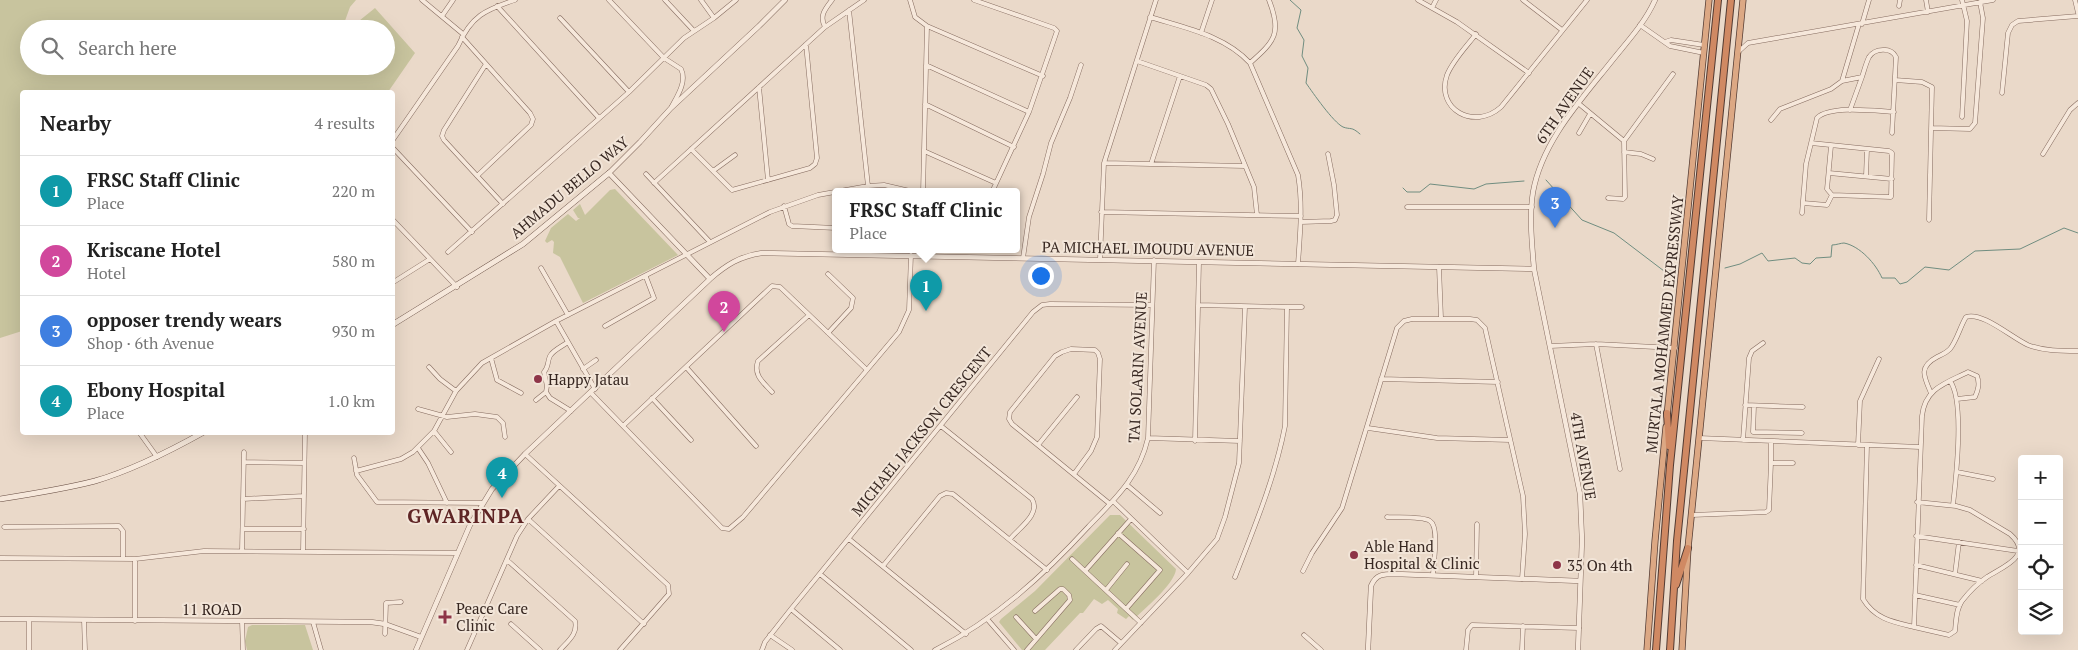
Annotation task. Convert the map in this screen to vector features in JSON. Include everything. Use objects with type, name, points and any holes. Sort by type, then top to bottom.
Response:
[{"type":"highway","name":"MURTALA MOHAMMED EXPRESSWAY","points":[[1647,650],[1653,556],[1709,0]]},
{"type":"highway","name":"MURTALA MOHAMMED EXPRESSWAY","points":[[1656,650],[1670,465],[1718,0]]},
{"type":"highway","points":[[1670,650],[1672,596],[1730,0]]},
{"type":"highway","points":[[1682,650],[1688,548],[1743,0]]},
{"type":"highway","points":[[1667,412],[1670,465]]},
{"type":"highway","points":[[1672,596],[1688,548]]},
{"type":"main road","name":"AHMADU BELLO WAY","points":[[395,324],[523,244],[609,173]]},
{"type":"main road","points":[[0,499],[96,481],[157,457],[198,435]]},
{"type":"street","points":[[422,0],[462,36],[530,113],[533,119],[532,125],[477,176]]},
{"type":"street","points":[[442,16],[453,0]]},
{"type":"street","points":[[395,137],[458,46],[471,22],[497,6],[515,0]]},
{"type":"street","points":[[609,0],[664,58],[673,62],[683,73],[680,90],[671,108]]},
{"type":"street","points":[[664,0],[694,31]]},
{"type":"street","points":[[668,4],[673,0]]},
{"type":"street","points":[[702,0],[714,18]]},
{"type":"street","points":[[448,252],[629,92],[694,31],[736,0]]},
{"type":"street","name":"AHMADU BELLO WAY","points":[[609,173],[671,108],[785,0]]},
{"type":"street","points":[[825,27],[822,16],[832,0]]},
{"type":"street","points":[[654,183],[825,27],[864,0]]},
{"type":"street","points":[[910,0],[915,17],[927,26],[1043,76]]},
{"type":"street","points":[[974,0],[1054,28],[1057,31],[1029,112],[1014,148],[994,188]]},
{"type":"street","points":[[1100,259],[1104,163],[1156,0]]},
{"type":"street","points":[[1201,33],[1212,0]]},
{"type":"street","points":[[1250,62],[1273,41],[1276,21],[1269,0]]},
{"type":"street","points":[[1418,0],[1476,34],[1529,73]]},
{"type":"street","points":[[1432,8],[1436,0]]},
{"type":"street","points":[[1523,0],[1562,30]]},
{"type":"street","points":[[1476,34],[1447,75],[1445,85],[1450,103],[1456,110],[1470,118],[1487,117],[1501,107],[1586,0]]},
{"type":"street","name":"6TH AVENUE","points":[[1534,269],[1532,207],[1536,178],[1542,159],[1578,103],[1640,25],[1656,0]]},
{"type":"street","points":[[1842,81],[1869,0]]},
{"type":"street","points":[[1899,6],[1900,0]]},
{"type":"street","points":[[1926,0],[1928,12]]},
{"type":"street","points":[[1962,0],[1967,21],[1962,117]]},
{"type":"street","points":[[1738,52],[1748,43],[1993,0]]},
{"type":"street","points":[[2002,93],[2008,33],[2012,25],[2018,21],[2078,15],[2075,0]]},
{"type":"street","points":[[1931,128],[1970,128],[1976,123],[1983,18],[1980,2]]},
{"type":"street","points":[[497,6],[599,118]]},
{"type":"street","points":[[849,10],[868,186]]},
{"type":"street","points":[[1150,17],[1201,33],[1231,46],[1250,62],[1298,175],[1301,191],[1298,264]]},
{"type":"street","points":[[560,18],[629,92]]},
{"type":"street","points":[[1640,25],[1670,46],[1704,53]]},
{"type":"street","points":[[923,188],[927,26]]},
{"type":"street","points":[[1739,36],[1748,43]]},
{"type":"street","points":[[1664,42],[1671,40],[1704,45]]},
{"type":"street","points":[[692,149],[732,190],[810,168],[815,164],[817,158],[806,44]]},
{"type":"street","points":[[1850,110],[1868,58],[1877,51],[1890,50],[1894,52],[1896,57],[1892,133]]},
{"type":"street","points":[[1136,61],[1206,85],[1214,93],[1254,187],[1257,214]]},
{"type":"street","points":[[486,64],[442,136],[502,204]]},
{"type":"street","points":[[926,65],[1029,112]]},
{"type":"street","points":[[1023,258],[1029,217],[1051,143],[1070,98],[1081,65]]},
{"type":"street","points":[[1608,198],[1622,199],[1625,197],[1624,141],[1674,74]]},
{"type":"street","points":[[1151,164],[1180,76]]},
{"type":"street","points":[[1771,120],[1780,109],[1831,89],[1842,81],[1862,77]]},
{"type":"street","points":[[1895,80],[1922,82],[1932,87],[1929,220]]},
{"type":"street","points":[[758,87],[768,180]]},
{"type":"street","points":[[1578,103],[1624,141]]},
{"type":"street","points":[[2043,154],[2070,110],[2078,103]]},
{"type":"street","points":[[925,104],[1014,148]]},
{"type":"street","points":[[1802,213],[1806,164],[1812,143],[1814,123],[1821,114],[1850,110],[1894,112]]},
{"type":"street","points":[[1579,133],[1590,114]]},
{"type":"street","points":[[1812,143],[1885,150],[1892,153],[1891,197],[1832,194],[1827,189],[1831,146]]},
{"type":"street","points":[[395,149],[472,232]]},
{"type":"street","points":[[1866,176],[1867,149]]},
{"type":"street","points":[[924,151],[996,183]]},
{"type":"street","points":[[1624,152],[1641,154],[1653,159]]},
{"type":"street","points":[[1301,222],[1331,221],[1335,220],[1337,215],[1328,154]]},
{"type":"street","points":[[713,172],[735,155]]},
{"type":"street","points":[[1104,163],[1245,166]]},
{"type":"street","points":[[609,173],[710,279]]},
{"type":"street","points":[[1829,173],[1892,179]]},
{"type":"street","points":[[646,174],[710,242]]},
{"type":"street","points":[[857,188],[884,185],[897,188]]},
{"type":"street","points":[[356,471],[401,459],[418,448],[434,431],[456,391],[470,374],[492,358],[556,321],[646,277],[710,242],[784,206],[832,192]]},
{"type":"street","points":[[1803,203],[1827,205],[1832,194]]},
{"type":"street","points":[[784,206],[789,224],[792,226],[832,228]]},
{"type":"street","points":[[1407,207],[1532,207]]},
{"type":"street","points":[[1101,212],[1301,216]]},
{"type":"street","points":[[395,222],[457,287]]},
{"type":"street","name":"PA MICHAEL IMOUDU AVENUE","points":[[416,650],[457,553],[482,503],[502,478],[710,279],[727,264],[749,254],[911,255],[1534,269]]},
{"type":"street","points":[[556,321],[593,391],[722,528],[729,529],[743,517],[899,332],[909,310],[911,255]]},
{"type":"street","points":[[395,281],[430,259]]},
{"type":"street","name":"TAI SOLARIN AVENUE","points":[[935,650],[988,620],[1047,570],[1127,485],[1144,456],[1148,438],[1154,260]]},
{"type":"street","points":[[1195,441],[1199,262]]},
{"type":"street","points":[[1439,267],[1441,318]]},
{"type":"street","points":[[541,268],[568,316]]},
{"type":"street","name":"4TH AVENUE","points":[[1534,269],[1580,494],[1582,540],[1578,650]]},
{"type":"street","points":[[828,274],[854,298],[851,308],[828,333]]},
{"type":"street","points":[[605,326],[654,298],[646,277]]},
{"type":"street","points":[[624,425],[772,286],[780,287],[867,370]]},
{"type":"street","name":"MICHAEL JACKSON CRESCENT","points":[[762,650],[770,635],[1033,312],[1042,306],[1050,304],[1152,305]]},
{"type":"street","points":[[1198,305],[1302,307]]},
{"type":"street","points":[[1115,650],[1188,573],[1217,539],[1236,479],[1239,463],[1244,307]]},
{"type":"street","points":[[1235,577],[1258,517],[1285,426],[1287,307]]},
{"type":"street","points":[[772,392],[757,374],[758,361],[809,315]]},
{"type":"street","points":[[1931,393],[1924,373],[1925,366],[1928,362],[1946,353],[1966,317],[1970,316],[1984,320],[2021,341],[2038,348],[2078,351]]},
{"type":"street","points":[[1303,571],[1312,553],[1342,508],[1397,328],[1400,324],[1412,319],[1470,319],[1482,323],[1485,328],[1524,507],[1525,534],[1522,579]]},
{"type":"street","points":[[536,400],[546,392],[547,386],[544,372],[548,369],[550,356],[568,342]]},
{"type":"street","points":[[1743,440],[1749,358],[1752,351],[1764,343]]},
{"type":"street","points":[[1550,346],[1596,344],[1674,348]]},
{"type":"street","points":[[1596,344],[1620,468]]},
{"type":"street","points":[[1074,474],[1092,451],[1097,437],[1100,358],[1094,350],[1071,349],[1055,356],[1010,412],[1009,419],[1012,424],[1074,474],[1131,519],[1188,573]]},
{"type":"street","points":[[492,358],[497,380],[521,393]]},
{"type":"street","points":[[1858,444],[1860,401],[1879,359]]},
{"type":"street","points":[[583,369],[596,360]]},
{"type":"street","points":[[429,366],[440,379],[456,391]]},
{"type":"street","points":[[686,367],[756,446]]},
{"type":"street","points":[[1914,627],[1916,536],[1923,405],[1931,393],[1950,381],[1968,372],[1977,376],[1979,381],[1975,397],[1957,399]]},
{"type":"street","points":[[1381,380],[1498,382]]},
{"type":"street","points":[[1950,381],[1957,392],[1957,472],[1952,505]]},
{"type":"street","points":[[546,392],[550,398],[571,411]]},
{"type":"street","points":[[1038,445],[1077,396]]},
{"type":"street","points":[[652,398],[691,440]]},
{"type":"street","points":[[1746,405],[1803,407]]},
{"type":"street","points":[[1754,406],[1753,432],[1802,433]]},
{"type":"street","points":[[418,409],[442,416],[474,414],[497,417],[503,423],[505,437]]},
{"type":"street","points":[[941,426],[1032,499],[1036,505],[1035,512],[1010,539]]},
{"type":"street","points":[[1368,428],[1437,438],[1510,440]]},
{"type":"street","points":[[434,431],[451,452]]},
{"type":"street","points":[[142,435],[157,457]]},
{"type":"street","points":[[304,552],[305,435]]},
{"type":"street","points":[[1148,438],[1240,441]]},
{"type":"street","points":[[1699,438],[1920,447]]},
{"type":"street","points":[[1692,515],[1766,512],[1769,510],[1771,441]]},
{"type":"street","points":[[1867,445],[1863,600],[1868,608],[1889,622],[1949,635],[1955,631],[1960,605],[1982,581],[2014,562],[2018,551],[2015,538],[1980,514],[1952,505],[1918,502]]},
{"type":"street","points":[[418,448],[428,463],[447,503]]},
{"type":"street","points":[[242,551],[244,452]]},
{"type":"street","points":[[525,454],[668,585],[669,594],[620,650]]},
{"type":"street","points":[[354,458],[356,471],[377,502],[482,503]]},
{"type":"street","points":[[244,462],[304,463]]},
{"type":"street","points":[[1771,463],[1793,463]]},
{"type":"street","points":[[1957,472],[1993,479]]},
{"type":"street","points":[[1127,485],[1160,513]]},
{"type":"street","points":[[467,650],[516,536],[528,519],[559,486]]},
{"type":"street","points":[[883,566],[940,496],[946,493],[953,494],[1047,570]]},
{"type":"street","points":[[243,499],[304,496]]},
{"type":"street","points":[[1387,518],[1422,519],[1429,520],[1433,524],[1435,537],[1433,576]]},
{"type":"street","points":[[528,519],[644,624]]},
{"type":"street","points":[[1085,571],[1131,519]]},
{"type":"street","points":[[1476,577],[1478,524]]},
{"type":"street","points":[[4,527],[119,526],[123,531],[123,559]]},
{"type":"street","points":[[243,529],[304,529]]},
{"type":"street","points":[[1118,533],[1160,570],[1126,609]]},
{"type":"street","points":[[1916,536],[2018,551]]},
{"type":"street","points":[[849,539],[966,634]]},
{"type":"street","points":[[1955,574],[1959,542]]},
{"type":"street","points":[[0,558],[135,559],[204,551],[457,553]]},
{"type":"street","points":[[135,559],[135,621]]},
{"type":"street","points":[[1072,559],[1141,623]]},
{"type":"street","points":[[506,560],[575,621],[577,628],[574,635],[560,650]]},
{"type":"street","points":[[1106,590],[1127,564]]},
{"type":"street","points":[[1916,565],[1982,581]]},
{"type":"street","points":[[820,574],[911,650]]},
{"type":"street","points":[[1368,650],[1371,586],[1378,575],[1580,581]]},
{"type":"street","points":[[1027,650],[1064,608],[1070,597],[1065,590],[1060,589],[1035,611]]},
{"type":"street","points":[[1915,595],[1960,605]]},
{"type":"street","points":[[385,634],[386,603],[401,602]]},
{"type":"street","points":[[791,609],[840,650]]},
{"type":"street","points":[[1016,616],[1036,639]]},
{"type":"street","name":"11 ROAD","points":[[0,620],[242,621],[385,624],[421,638]]},
{"type":"street","points":[[29,620],[29,650]]},
{"type":"street","points":[[84,620],[85,650]]},
{"type":"street","points":[[988,620],[1014,650]]},
{"type":"street","points":[[242,621],[242,650]]},
{"type":"street","points":[[313,622],[321,650]]},
{"type":"street","points":[[512,624],[540,650]]},
{"type":"street","points":[[1466,650],[1468,630],[1472,625],[1579,628]]},
{"type":"street","points":[[1076,650],[1101,626],[1122,643]]},
{"type":"street","points":[[1522,650],[1523,626]]},
{"type":"street","points":[[770,635],[792,650]]},
{"type":"street","points":[[1304,635],[1321,650]]},
{"type":"shaded area","points":[[0,0],[356,0],[350,7],[345,20],[20,20],[20,75],[395,75],[395,30],[415,53],[389,90],[20,90],[20,332],[0,338]]},
{"type":"shaded area","points":[[375,8],[386,20],[360,20]]},
{"type":"shaded area","points":[[615,189],[678,255],[583,303],[560,257],[553,253],[554,242],[552,240],[547,243],[545,241],[551,228],[568,214],[576,221],[580,218],[578,218],[573,210],[580,204],[585,215],[610,190]]},
{"type":"shaded area","points":[[1110,515],[1120,515],[1176,569],[1170,582],[1133,620],[1129,616],[1126,619],[1117,613],[1118,609],[1108,600],[1102,604],[1094,599],[1083,613],[1080,613],[1045,650],[1022,650],[999,622],[1035,591]]},
{"type":"shaded area","points":[[252,625],[305,625],[313,650],[247,650],[245,641],[248,627]]},
{"type":"waterway","points":[[1290,0],[1301,10],[1297,28],[1304,40],[1302,56],[1308,68],[1306,83],[1323,107],[1339,124],[1353,129],[1360,134]]},
{"type":"waterway","points":[[1546,180],[1582,220],[1614,233],[1664,271],[1673,271]]},
{"type":"waterway","points":[[1403,188],[1407,192],[1420,192],[1430,184],[1474,189],[1486,184],[1524,181]]},
{"type":"waterway","points":[[1725,268],[1740,264],[1762,253],[1768,261],[1795,258],[1802,263],[1810,264],[1816,258],[1831,257],[1832,245],[1844,243],[1856,248],[1867,256],[1882,278],[1895,278],[1900,284],[1907,282],[1925,267],[1949,270],[1975,251],[2020,249],[2064,228],[2078,233]]},
{"type":"place","name":"opposer trendy wears","points":[[1555,228]]},
{"type":"place","name":"FRSC Staff Clinic","points":[[926,311]]},
{"type":"place","name":"Kriscane Hotel","points":[[724,332]]},
{"type":"place","name":"Happy Jatau","points":[[538,379]]},
{"type":"place","name":"Ebony Hospital","points":[[502,498]]},
{"type":"place","name":"Able Hand Hospital & Clinic","points":[[1354,555]]},
{"type":"place","name":"35 On 4th","points":[[1557,565]]},
{"type":"place","name":"Peace Care Clinic","points":[[445,617]]},
{"type":"district","name":"GWARINPA","points":[[466,515]]}]
